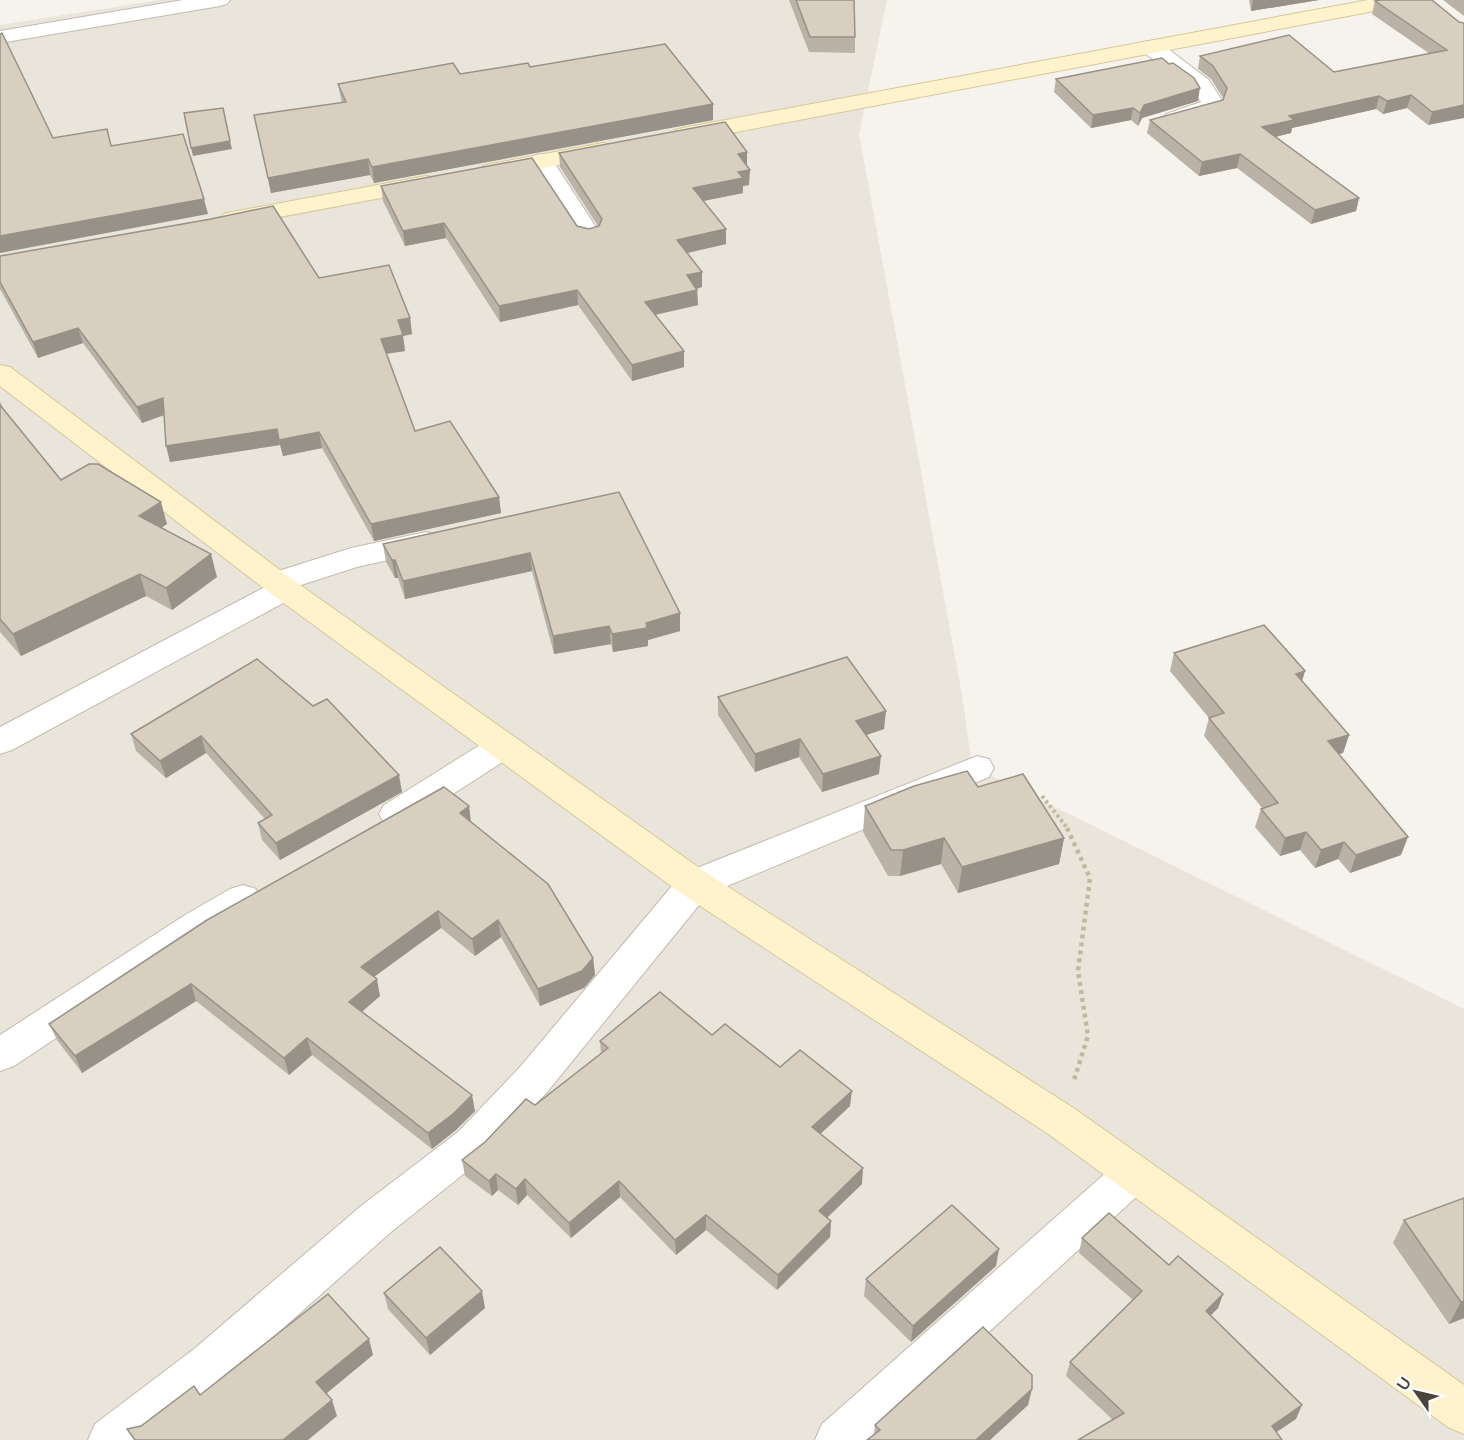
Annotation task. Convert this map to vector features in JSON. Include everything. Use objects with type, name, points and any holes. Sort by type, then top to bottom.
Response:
[{"type":"street","points":[[0,37],[220,0]]},
{"type":"street","points":[[658,139],[1401,0]]},
{"type":"street","points":[[1151,47],[1201,85],[1212,102],[1210,107],[1195,114],[1151,125]]},
{"type":"street","points":[[470,175],[623,146]]},
{"type":"street","points":[[541,161],[589,235]]},
{"type":"street","points":[[212,223],[447,179]]},
{"type":"street","points":[[0,373],[281,585],[695,884],[1061,1121],[1132,1174],[1150,1183],[1464,1412]]},
{"type":"street","points":[[0,742],[281,585],[351,558],[454,535]]},
{"type":"street","points":[[363,832],[435,792],[503,746]]},
{"type":"street","points":[[111,1440],[210,1364],[376,1219],[472,1144],[534,1079],[695,884],[977,768]]},
{"type":"street","points":[[0,1055],[198,925],[270,885]]},
{"type":"street","points":[[838,1440],[1132,1174]]},
{"type":"path","points":[[1042,796],[1066,826],[1090,878],[1078,971],[1088,1036],[1061,1121]]},
{"type":"shaded area","points":[[160,0],[887,0],[859,134],[962,695],[972,766],[1464,1009],[1464,1440],[0,1440],[0,25]]},
{"type":"building","points":[[796,0],[854,0],[855,37],[810,37]]},
{"type":"building","points":[[1432,0],[1459,22],[1464,23],[1464,105],[1432,112],[1411,95],[1387,101],[1379,96],[1289,116],[1294,120],[1262,127],[1359,198],[1315,210],[1240,154],[1202,162],[1150,120],[1223,100],[1227,88],[1213,66],[1200,56],[1289,35],[1334,72],[1447,50],[1375,1]]},
{"type":"building","points":[[2,33],[53,138],[107,129],[111,146],[183,134],[204,199],[0,236],[0,34]]},
{"type":"building","points":[[665,44],[713,104],[372,167],[368,159],[268,178],[254,115],[346,102],[338,84],[453,63],[460,74],[528,63],[530,67]]},
{"type":"building","points":[[1162,58],[1194,78],[1200,88],[1144,105],[1140,113],[1133,108],[1093,115],[1056,79]]},
{"type":"building","points":[[223,108],[230,141],[191,148],[184,113]]},
{"type":"building","points":[[725,122],[747,152],[738,154],[750,170],[738,172],[743,178],[693,188],[726,229],[677,240],[702,272],[687,275],[697,290],[645,302],[684,351],[632,365],[577,290],[499,306],[444,223],[403,231],[381,186],[532,158],[577,226],[589,229],[599,226],[602,219],[559,153]]},
{"type":"building","points":[[273,206],[319,278],[389,265],[410,318],[398,320],[403,335],[381,339],[415,431],[450,421],[499,497],[371,524],[319,432],[279,440],[277,429],[166,446],[163,398],[137,407],[78,328],[33,342],[0,282],[0,256]]},
{"type":"building","points":[[0,405],[61,480],[89,464],[98,464],[161,502],[139,516],[211,554],[166,588],[140,574],[13,634],[0,619]]},
{"type":"building","points":[[619,492],[680,613],[646,623],[647,628],[612,634],[609,626],[553,636],[530,553],[403,581],[395,560],[392,560],[383,544]]},
{"type":"building","points":[[1264,625],[1305,671],[1296,674],[1349,735],[1328,741],[1408,837],[1356,855],[1344,842],[1321,850],[1306,832],[1285,838],[1261,809],[1278,803],[1209,718],[1224,713],[1174,653]]},
{"type":"building","points":[[847,657],[886,711],[856,721],[881,756],[823,774],[800,739],[755,754],[718,697]]},
{"type":"building","points":[[257,659],[313,706],[327,699],[399,775],[276,843],[258,823],[272,815],[201,736],[160,761],[131,734]]},
{"type":"building","points":[[967,771],[978,787],[1023,774],[1064,838],[962,867],[944,838],[903,850],[891,850],[865,806],[914,786]]},
{"type":"building","points":[[444,787],[469,806],[460,813],[548,884],[593,958],[582,971],[538,989],[498,920],[472,939],[438,911],[361,967],[377,979],[349,1002],[472,1095],[453,1114],[428,1133],[307,1038],[284,1058],[191,984],[75,1056],[49,1024],[207,920]]},
{"type":"building","points":[[660,992],[712,1035],[725,1024],[780,1067],[800,1050],[852,1091],[812,1127],[863,1168],[819,1211],[831,1221],[778,1275],[706,1215],[675,1240],[619,1181],[569,1223],[525,1179],[516,1189],[496,1174],[489,1181],[462,1160],[485,1142],[526,1099],[535,1105],[608,1048],[600,1041]]},
{"type":"building","points":[[1464,1198],[1464,1301],[1461,1302],[1404,1220]]},
{"type":"building","points":[[952,1205],[999,1249],[913,1326],[866,1279]]},
{"type":"building","points":[[1109,1213],[1169,1265],[1178,1256],[1223,1294],[1206,1311],[1302,1405],[1272,1426],[1282,1440],[1078,1440],[1124,1413],[1070,1362],[1142,1291],[1082,1238]]},
{"type":"building","points":[[440,1247],[482,1291],[426,1338],[384,1293]]},
{"type":"building","points":[[328,1294],[369,1339],[316,1382],[332,1400],[283,1440],[135,1440],[127,1429],[141,1426],[194,1386],[200,1395]]},
{"type":"building","points":[[983,1327],[1032,1375],[1032,1389],[976,1440],[867,1440],[880,1430],[875,1425]]}]
